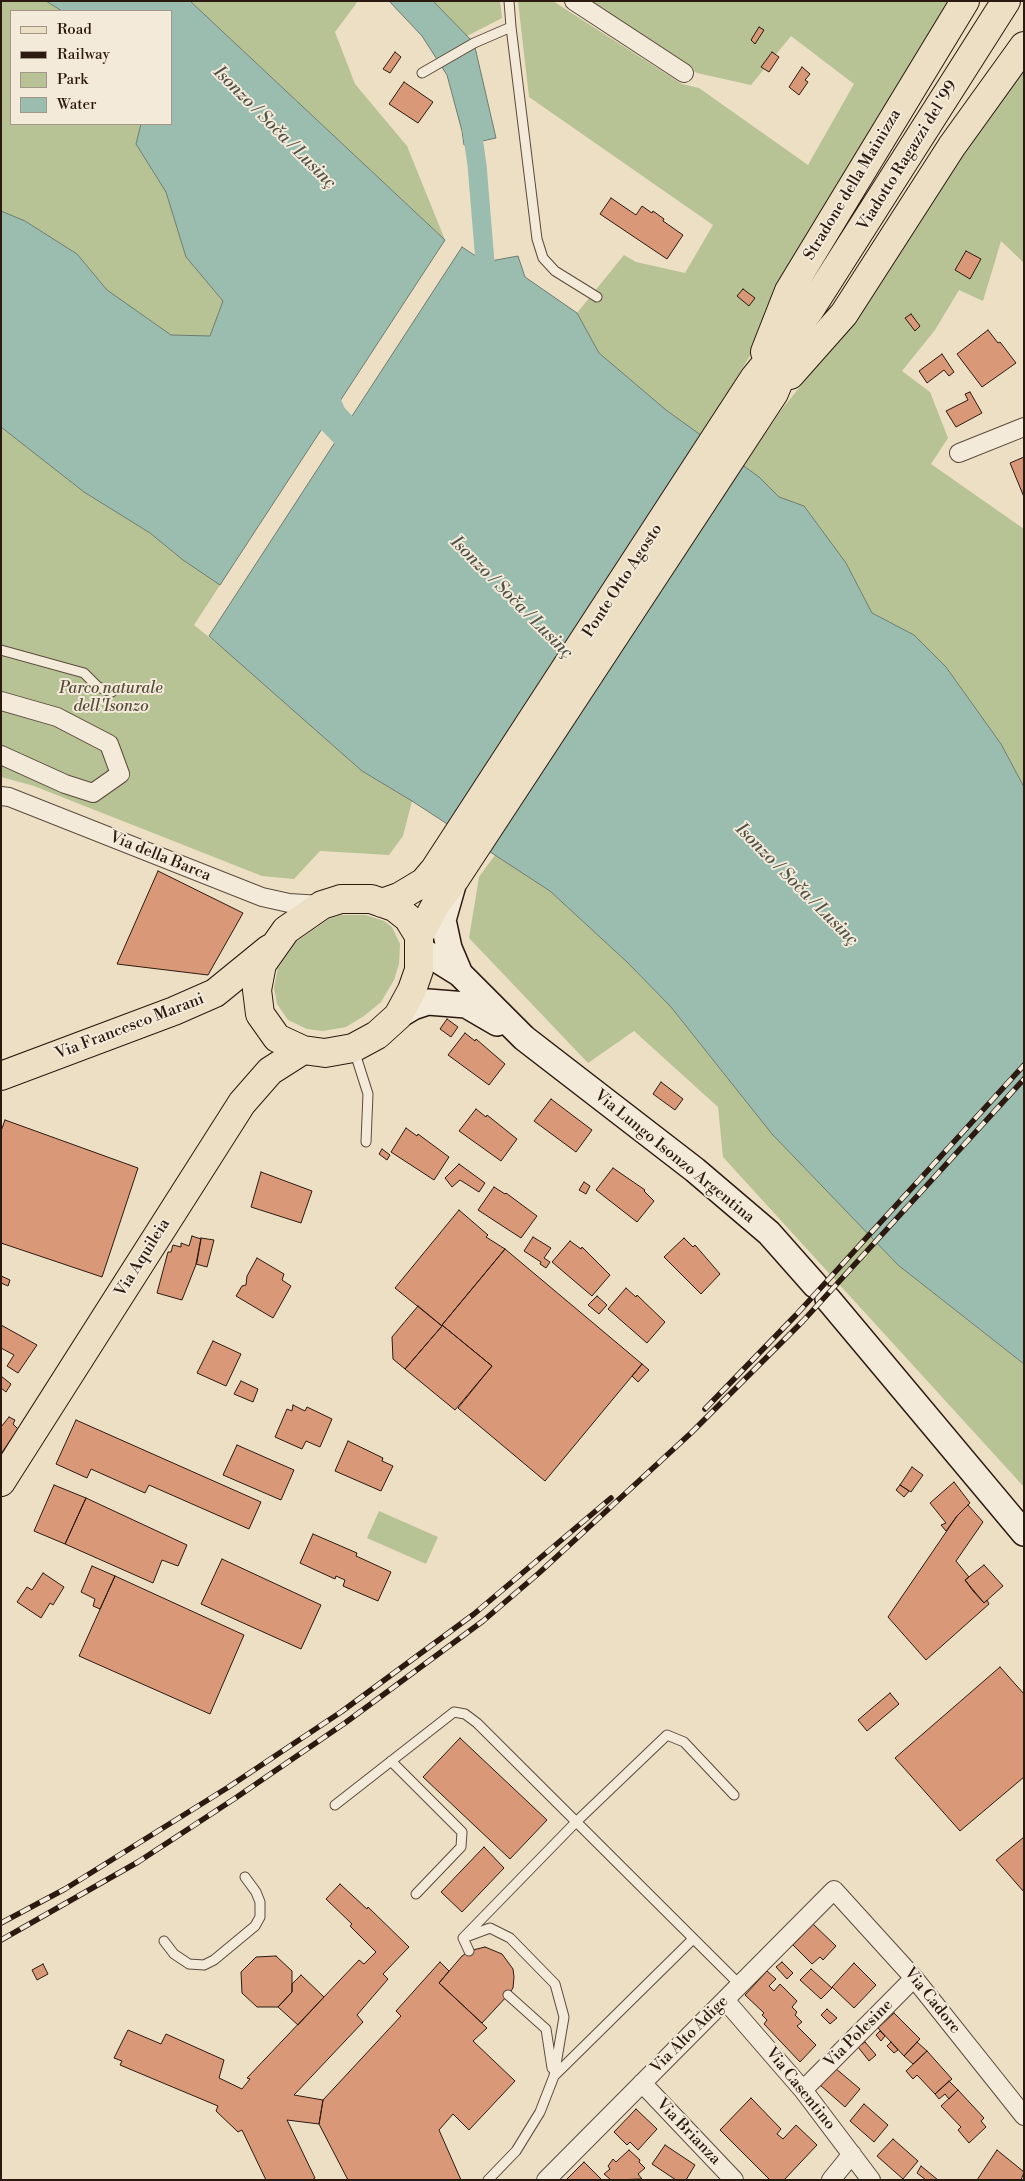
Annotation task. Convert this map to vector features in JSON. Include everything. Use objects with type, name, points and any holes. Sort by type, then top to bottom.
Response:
[{"type":"main road","name":"Stradone della Mainizza","points":[[764,385],[789,291],[965,1]]},
{"type":"main road","name":"Viadotto Ragazzi del '99","points":[[738,426],[1006,1]]},
{"type":"main road","points":[[764,385],[844,314],[952,146],[1024,46]]},
{"type":"main road","name":"Ponte Otto Agosto","points":[[445,874],[738,426]]},
{"type":"main road","points":[[382,903],[399,897],[424,882],[445,874]]},
{"type":"main road","points":[[419,943],[408,918],[394,907],[371,900],[341,899],[322,905],[286,930],[262,964],[257,990],[260,1014],[277,1038],[303,1050],[325,1053],[353,1048],[377,1035],[398,1016],[414,983],[419,970],[419,943],[436,904],[445,874]]},
{"type":"main road","points":[[445,874],[443,920],[449,948],[460,974]]},
{"type":"main road","name":"Via Lungo Isonzo Argentina","points":[[419,943],[460,974],[524,1038],[710,1183],[769,1234],[822,1292],[1024,1533]]},
{"type":"main road","name":"Via Francesco Marani","points":[[1,1076],[174,1011],[215,993],[274,945]]},
{"type":"main road","name":"Via Lungo Isonzo Argentina","points":[[398,1016],[413,1007],[428,1002],[466,1005],[524,1038]]},
{"type":"main road","name":"Via Aquileia","points":[[1,1482],[242,1103],[270,1071],[303,1050]]},
{"type":"street","points":[[574,1],[684,73]]},
{"type":"street","points":[[959,453],[1024,426]]},
{"type":"street","points":[[1,701],[57,717],[109,744],[120,774],[93,793],[65,784],[1,755]]},
{"type":"street","name":"Via della Barca","points":[[1,796],[9,797],[262,897],[289,903],[322,905]]},
{"type":"street","name":"Via Cadore","points":[[834,1890],[914,1978],[1024,2116]]},
{"type":"street","name":"Via Alto Adige","points":[[546,2180],[834,1890]]},
{"type":"street","name":"Via Polesine","points":[[803,2090],[914,1978]]},
{"type":"street","name":"Via Casentino","points":[[725,2000],[803,2090],[871,2180]]},
{"type":"street","name":"Via Brianza","points":[[642,2083],[734,2180]]},
{"type":"street","points":[[831,2180],[852,2154]]},
{"type":"lane","points":[[509,1],[537,239],[543,258],[555,271],[596,297]]},
{"type":"lane","points":[[422,73],[474,43],[511,27]]},
{"type":"lane","points":[[1,650],[84,674],[98,687],[112,692]]},
{"type":"lane","points":[[353,1048],[368,1094],[366,1142]]},
{"type":"lane","points":[[335,1805],[454,1712],[465,1714],[477,1723],[740,1985]]},
{"type":"lane","points":[[463,1938],[576,1822],[667,1735],[684,1742],[734,1795]]},
{"type":"lane","points":[[391,1761],[462,1832],[461,1847],[416,1894]]},
{"type":"lane","points":[[164,1941],[174,1954],[189,1964],[204,1965],[214,1960],[255,1926],[260,1917],[260,1902],[256,1892],[244,1877]]},
{"type":"lane","points":[[463,1938],[490,1928],[510,1938],[555,1984],[564,2017],[554,2076],[540,2112],[516,2151],[488,2180]]},
{"type":"lane","points":[[463,1938],[469,1952]]},
{"type":"lane","points":[[554,2076],[693,1939]]},
{"type":"lane","points":[[508,1994],[546,2030],[554,2076]]},
{"type":"green space","points":[[1,1],[46,1],[60,10],[10,10],[10,125],[141,125],[136,144],[166,192],[186,257],[223,301],[210,337],[171,335],[107,290],[77,254],[25,221],[1,211]]},
{"type":"green space","points":[[190,1],[358,1],[335,32],[355,84],[407,146],[445,240]]},
{"type":"green space","points":[[433,1],[500,1],[502,18],[467,36]]},
{"type":"green space","points":[[518,1],[553,1],[682,84],[699,88],[808,165],[854,84],[791,36],[751,85],[697,73],[586,1],[953,1],[788,271],[751,354],[718,409],[759,443],[782,409],[859,314],[974,137],[1024,71],[1024,263],[1001,241],[983,301],[959,290],[935,330],[902,371],[930,392],[948,438],[931,464],[1024,529],[1024,787],[1001,744],[946,667],[914,635],[872,613],[846,563],[804,506],[779,497],[759,477],[665,410],[599,353],[577,313],[624,255],[636,262],[685,273],[713,225],[529,97]]},
{"type":"green space","name":"Parco naturale dell'Isonzo","points":[[1,427],[84,492],[150,533],[183,560],[220,585],[194,625],[236,659],[362,771],[412,801],[403,836],[389,855],[320,851],[294,879],[262,876],[34,786],[1,777]]},
{"type":"green space","points":[[495,855],[550,891],[627,962],[671,1007],[772,1134],[898,1265],[1024,1364],[1024,1487],[723,1157],[718,1107],[634,1031],[588,1063],[469,938],[479,877]]},
{"type":"green space","points":[[342,915],[366,915],[384,921],[392,927],[400,944],[399,964],[394,980],[381,1002],[364,1016],[346,1027],[323,1031],[307,1029],[288,1020],[277,1004],[274,988],[278,968],[297,941],[329,919]]},
{"type":"green space","points":[[379,1511],[438,1537],[426,1564],[367,1538]]},
{"type":"water","points":[[46,1],[190,1],[445,240],[220,585],[183,560],[150,533],[84,492],[1,427],[1,211],[25,221],[77,254],[107,290],[171,335],[210,336],[223,301],[186,257],[166,192],[136,144],[141,125],[172,125],[172,10],[60,10]]},
{"type":"water","points":[[389,1],[433,1],[474,43],[496,138],[464,145],[447,75],[422,36]]},
{"type":"water","points":[[462,247],[485,262],[518,256],[525,277],[577,313],[599,353],[666,410],[759,477],[779,497],[804,506],[846,563],[872,613],[914,635],[946,667],[1001,744],[1024,787],[1024,1364],[898,1265],[772,1134],[671,1007],[627,962],[550,891],[412,801],[362,771],[209,636]]},
{"type":"building","points":[[759,27],[764,30],[755,44],[751,40]]},
{"type":"building","points":[[395,52],[401,57],[390,73],[383,69]]},
{"type":"building","points":[[772,52],[779,57],[769,72],[761,67]]},
{"type":"building","points":[[802,67],[810,74],[805,80],[808,82],[799,95],[789,87]]},
{"type":"building","points":[[404,82],[433,102],[418,123],[389,104]]},
{"type":"building","points":[[611,198],[636,215],[642,206],[652,213],[653,211],[664,219],[663,221],[683,235],[667,259],[600,214]]},
{"type":"building","points":[[966,251],[981,259],[970,279],[955,270]]},
{"type":"building","points":[[743,289],[755,298],[749,306],[737,296]]},
{"type":"building","points":[[911,314],[920,326],[915,331],[905,318]]},
{"type":"building","points":[[988,330],[1016,363],[982,387],[957,354]]},
{"type":"building","points":[[942,354],[954,372],[949,376],[944,370],[927,383],[919,371]]},
{"type":"building","points":[[970,392],[982,413],[956,427],[946,411],[968,400],[965,394]]},
{"type":"building","points":[[1024,457],[1024,497],[1010,463]]},
{"type":"building","points":[[158,871],[243,913],[208,975],[117,964]]},
{"type":"building","points":[[447,1019],[458,1027],[451,1037],[440,1029]]},
{"type":"building","points":[[465,1033],[475,1041],[476,1039],[505,1064],[489,1085],[448,1055]]},
{"type":"building","points":[[661,1082],[683,1099],[675,1110],[653,1094]]},
{"type":"building","points":[[551,1099],[592,1130],[576,1152],[534,1121]]},
{"type":"building","points":[[476,1109],[486,1117],[487,1115],[517,1139],[501,1161],[459,1131]]},
{"type":"building","points":[[5,1120],[138,1168],[102,1277],[1,1243],[1,1131]]},
{"type":"building","points":[[406,1128],[417,1136],[418,1134],[449,1157],[434,1180],[391,1152]]},
{"type":"building","points":[[382,1149],[390,1155],[387,1160],[379,1154]]},
{"type":"building","points":[[459,1164],[485,1183],[479,1192],[460,1180],[452,1187],[445,1178]]},
{"type":"building","points":[[613,1168],[645,1190],[654,1201],[637,1222],[596,1190]]},
{"type":"building","points":[[261,1172],[312,1191],[301,1223],[251,1207]]},
{"type":"building","points":[[584,1182],[590,1186],[586,1194],[579,1190]]},
{"type":"building","points":[[494,1187],[506,1193],[537,1216],[521,1238],[478,1210]]},
{"type":"building","points":[[459,1210],[488,1235],[486,1237],[505,1249],[442,1325],[492,1366],[455,1410],[405,1369],[442,1326],[395,1288]]},
{"type":"building","points":[[192,1236],[201,1239],[197,1262],[182,1300],[157,1293],[168,1252],[171,1252],[173,1245],[181,1247],[181,1243],[189,1246]]},
{"type":"building","points":[[533,1237],[551,1248],[544,1258],[550,1262],[546,1268],[540,1264],[541,1262],[524,1251]]},
{"type":"building","points":[[201,1238],[214,1240],[207,1267],[196,1264]]},
{"type":"building","points":[[684,1238],[693,1247],[695,1245],[720,1274],[701,1294],[664,1257]]},
{"type":"building","points":[[570,1241],[581,1249],[582,1247],[610,1275],[592,1296],[552,1262]]},
{"type":"building","points":[[505,1249],[642,1364],[545,1481],[458,1408],[492,1366],[442,1325]]},
{"type":"building","points":[[257,1258],[284,1274],[282,1280],[291,1286],[273,1318],[236,1296],[242,1286],[246,1285],[247,1276]]},
{"type":"building","points":[[1,1276],[10,1280],[8,1286],[1,1283]]},
{"type":"building","points":[[626,1288],[636,1297],[637,1295],[665,1322],[647,1343],[608,1309]]},
{"type":"building","points":[[597,1296],[607,1305],[599,1314],[588,1305]]},
{"type":"building","points":[[418,1306],[442,1326],[405,1369],[393,1359],[392,1337]]},
{"type":"building","points":[[1,1325],[37,1345],[18,1373],[7,1366],[14,1355],[1,1348]]},
{"type":"building","points":[[213,1341],[241,1354],[226,1386],[197,1373]]},
{"type":"building","points":[[642,1364],[649,1370],[638,1382],[632,1376]]},
{"type":"building","points":[[1,1376],[11,1384],[6,1392],[1,1388]]},
{"type":"building","points":[[241,1381],[258,1389],[253,1402],[234,1394]]},
{"type":"building","points":[[293,1405],[305,1411],[307,1407],[332,1419],[320,1447],[306,1441],[302,1449],[275,1437],[287,1409],[292,1411]]},
{"type":"building","points":[[9,1417],[15,1420],[13,1424],[18,1429],[1,1454],[1,1427]]},
{"type":"building","points":[[76,1420],[261,1502],[249,1529],[149,1485],[145,1493],[91,1469],[87,1478],[56,1464]]},
{"type":"building","points":[[348,1441],[383,1458],[382,1461],[393,1466],[381,1491],[335,1471]]},
{"type":"building","points":[[237,1445],[294,1470],[281,1500],[223,1475]]},
{"type":"building","points":[[912,1467],[923,1475],[911,1492],[900,1485]]},
{"type":"building","points":[[954,1482],[970,1503],[946,1531],[941,1525],[946,1523],[930,1503]]},
{"type":"building","points":[[54,1485],[86,1498],[65,1544],[34,1531]]},
{"type":"building","points":[[900,1485],[909,1491],[904,1497],[896,1490]]},
{"type":"building","points":[[86,1498],[187,1545],[178,1566],[162,1560],[153,1583],[65,1544]]},
{"type":"building","points":[[968,1505],[983,1522],[956,1561],[969,1577],[965,1580],[973,1591],[984,1603],[987,1600],[989,1604],[926,1660],[888,1617],[957,1516]]},
{"type":"building","points":[[313,1534],[357,1553],[356,1556],[391,1572],[378,1601],[343,1586],[345,1580],[336,1576],[335,1579],[300,1563]]},
{"type":"building","points":[[222,1559],[321,1605],[301,1649],[201,1604]]},
{"type":"building","points":[[984,1565],[1003,1586],[984,1603],[965,1580]]},
{"type":"building","points":[[92,1566],[115,1576],[100,1609],[93,1606],[95,1599],[81,1592]]},
{"type":"building","points":[[43,1573],[64,1587],[53,1605],[50,1603],[41,1618],[17,1602],[27,1587],[32,1590]]},
{"type":"building","points":[[115,1576],[244,1635],[210,1714],[79,1656]]},
{"type":"building","points":[[1000,1667],[1024,1694],[1024,1777],[960,1831],[895,1758]]},
{"type":"building","points":[[890,1693],[899,1704],[867,1731],[858,1720]]},
{"type":"building","points":[[460,1738],[547,1820],[510,1859],[423,1777]]},
{"type":"building","points":[[1024,1837],[1024,1892],[996,1860]]},
{"type":"building","points":[[484,1847],[504,1868],[462,1912],[441,1892]]},
{"type":"building","points":[[340,1884],[367,1909],[368,1907],[409,1947],[383,1974],[388,1979],[357,2015],[363,2022],[294,2095],[323,2100],[319,2124],[287,2120],[315,2178],[312,2180],[266,2180],[242,2130],[238,2132],[216,2111],[218,2106],[120,2065],[122,2061],[114,2058],[128,2030],[161,2044],[166,2034],[224,2060],[219,2078],[242,2089],[250,2079],[247,2078],[359,1960],[364,1964],[376,1952],[350,1926],[352,1924],[326,1899]]},
{"type":"building","points":[[813,1924],[836,1946],[823,1960],[820,1957],[812,1964],[793,1945]]},
{"type":"building","points":[[485,1947],[502,1954],[513,1969],[514,1977],[513,1988],[482,2023],[439,1983],[462,1956],[469,1951]]},
{"type":"building","points":[[276,1956],[292,1971],[292,1992],[278,2007],[257,2007],[242,1993],[241,1972],[256,1957]]},
{"type":"building","points":[[440,1962],[449,1971],[439,1983],[487,2028],[473,2041],[515,2081],[469,2130],[453,2114],[439,2130],[461,2180],[348,2180],[319,2124],[323,2100],[401,2016],[396,2011]]},
{"type":"building","points":[[782,1962],[793,1973],[787,1979],[776,1967]]},
{"type":"building","points":[[854,1963],[876,1985],[854,2008],[832,1987]]},
{"type":"building","points":[[43,1964],[48,1974],[37,1980],[32,1970]]},
{"type":"building","points":[[811,1969],[832,1988],[821,1999],[800,1980]]},
{"type":"building","points":[[767,1971],[776,1979],[769,1986],[774,1991],[780,1984],[797,2001],[792,2007],[797,2012],[795,2015],[802,2022],[797,2026],[816,2045],[800,2062],[764,2024],[767,2020],[762,2015],[764,2013],[745,1995]]},
{"type":"building","points":[[301,1975],[324,1997],[298,2025],[278,2007],[292,1992],[292,1984]]},
{"type":"building","points":[[827,2009],[837,2018],[830,2024],[821,2015]]},
{"type":"building","points":[[894,2013],[920,2039],[904,2056],[878,2028]]},
{"type":"building","points":[[880,2031],[885,2036],[881,2041],[876,2035]]},
{"type":"building","points":[[865,2042],[876,2055],[869,2061],[858,2047]]},
{"type":"building","points":[[891,2042],[898,2050],[894,2053],[887,2046]]},
{"type":"building","points":[[917,2042],[927,2051],[913,2064],[904,2056]]},
{"type":"building","points":[[927,2051],[952,2079],[935,2094],[917,2075],[913,2079],[906,2071]]},
{"type":"building","points":[[835,2068],[860,2089],[845,2107],[820,2085]]},
{"type":"building","points":[[949,2081],[958,2090],[949,2099],[945,2094],[939,2099],[935,2094]]},
{"type":"building","points":[[958,2090],[984,2118],[981,2121],[986,2127],[969,2143],[958,2130],[961,2127],[941,2106]]},
{"type":"building","points":[[751,2098],[781,2129],[777,2134],[783,2139],[796,2125],[817,2145],[784,2180],[770,2180],[720,2130]]},
{"type":"building","points":[[864,2104],[888,2125],[874,2142],[850,2121]]},
{"type":"building","points":[[636,2109],[657,2129],[638,2150],[630,2142],[627,2145],[614,2132]]},
{"type":"building","points":[[893,2139],[918,2161],[903,2179],[877,2156]]},
{"type":"building","points":[[665,2145],[695,2165],[686,2180],[676,2180],[652,2164]]},
{"type":"building","points":[[629,2150],[640,2160],[639,2162],[645,2168],[638,2174],[642,2179],[611,2180],[604,2174],[610,2169],[608,2166],[613,2159],[616,2162]]},
{"type":"building","points":[[997,2150],[1024,2172],[1021,2180],[977,2180]]},
{"type":"building","points":[[584,2162],[602,2180],[566,2180]]},
{"type":"building","points":[[921,2166],[938,2180],[926,2180],[917,2173]]},
{"type":"waterway","points":[[470,117],[477,165],[485,262],[479,286]]},
{"type":"waterway","name":"Isonzo / Soča / Lusinç","points":[[313,374],[331,417],[374,461]]},
{"type":"railway","points":[[705,1409],[796,1315],[1024,1065]]},
{"type":"railway","points":[[1,1940],[138,1862],[234,1799],[345,1723],[483,1621],[539,1573],[691,1433],[803,1321],[1024,1079]]},
{"type":"railway","points":[[1,1923],[65,1889],[227,1788],[341,1712],[474,1614],[611,1498]]}]
